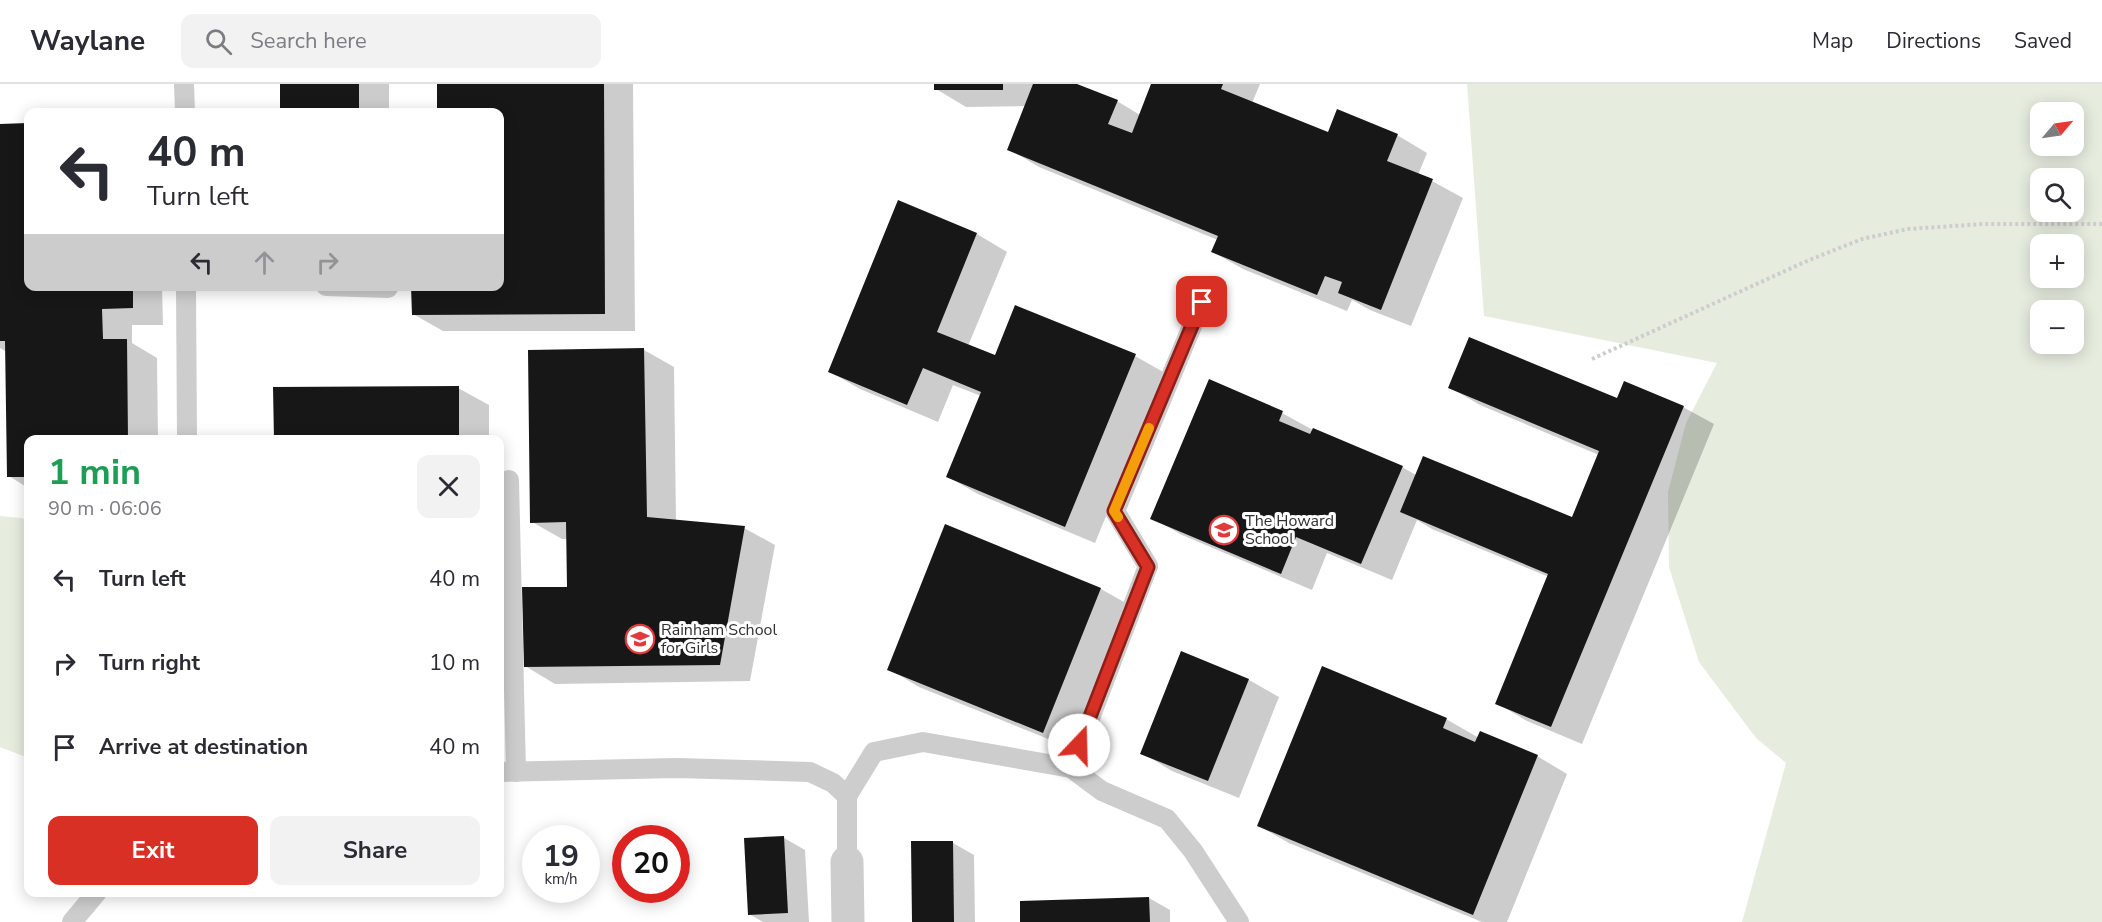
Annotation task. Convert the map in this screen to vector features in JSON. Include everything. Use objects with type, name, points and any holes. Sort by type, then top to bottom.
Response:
[{"type":"street","points":[[847,862],[848,922]]},
{"type":"lane","points":[[184,84],[185,108]]},
{"type":"lane","points":[[186,291],[187,435]]},
{"type":"lane","points":[[1071,768],[1148,567],[1114,511],[1202,302]]},
{"type":"lane","points":[[509,480],[508,772],[677,768],[810,772],[833,783],[847,796]]},
{"type":"lane","points":[[847,862],[847,796],[874,752],[923,742],[1071,768],[1102,791],[1167,819],[1193,851],[1239,922]]},
{"type":"lane","points":[[72,922],[93,897]]},
{"type":"path","points":[[1592,359],[1807,261],[1862,239],[1908,229],[1962,225],[2102,224]]},
{"type":"shaded area","points":[[1467,84],[2102,84],[2102,922],[1742,922],[1786,763],[1756,738],[1699,662],[1669,567],[1668,492],[1686,423],[1717,363],[1484,316]]},
{"type":"shaded area","points":[[0,516],[24,519],[24,756],[0,747]]},
{"type":"building","points":[[280,84],[359,84],[359,108],[280,108]]},
{"type":"building","points":[[437,84],[604,84],[605,314],[412,315],[411,291],[504,291],[504,108],[437,108]]},
{"type":"building","points":[[934,84],[1003,84],[1003,90],[934,90]]},
{"type":"building","points":[[1033,84],[1077,84],[1118,100],[1108,124],[1132,133],[1151,84],[1223,84],[1221,89],[1328,132],[1337,109],[1398,134],[1387,161],[1433,179],[1381,310],[1338,293],[1342,282],[1325,276],[1317,295],[1211,252],[1218,236],[1007,150]]},
{"type":"building","points":[[24,123],[24,291],[133,291],[133,308],[102,309],[103,339],[127,339],[128,435],[24,435],[24,477],[7,477],[5,341],[0,341],[0,124]]},
{"type":"building","points":[[898,200],[977,233],[937,332],[995,355],[1015,305],[1136,354],[1065,527],[946,477],[981,392],[923,368],[907,405],[828,372]]},
{"type":"building","points":[[1469,337],[1617,398],[1624,381],[1684,406],[1551,727],[1495,704],[1548,574],[1400,512],[1423,456],[1572,517],[1599,451],[1448,388]]},
{"type":"building","points":[[644,348],[647,517],[745,526],[720,665],[524,667],[522,587],[567,587],[566,522],[530,523],[528,350]]},
{"type":"building","points":[[1209,379],[1283,411],[1279,421],[1310,434],[1313,428],[1403,466],[1361,564],[1296,537],[1281,574],[1150,519]]},
{"type":"building","points":[[459,386],[459,435],[274,435],[273,387]]},
{"type":"building","points":[[945,524],[1101,588],[1043,733],[887,670]]},
{"type":"building","points":[[1181,651],[1249,679],[1208,781],[1140,754]]},
{"type":"building","points":[[1322,666],[1447,718],[1443,728],[1475,742],[1480,731],[1538,755],[1473,915],[1257,826]]},
{"type":"building","points":[[784,836],[788,913],[748,915],[744,838]]},
{"type":"building","points":[[911,841],[953,841],[954,922],[912,922]]},
{"type":"building","points":[[1149,897],[1150,922],[1020,922],[1020,901]]},
{"type":"slow traffic","points":[[1118,517],[1114,511],[1149,428]]},
{"type":"place","name":"The Howard School","points":[[1224,530]]},
{"type":"place","name":"Rainham School for Girls","points":[[640,639]]},
{"type":"route","points":[[1079,745],[1148,567],[1114,511],[1202,302]]}]
